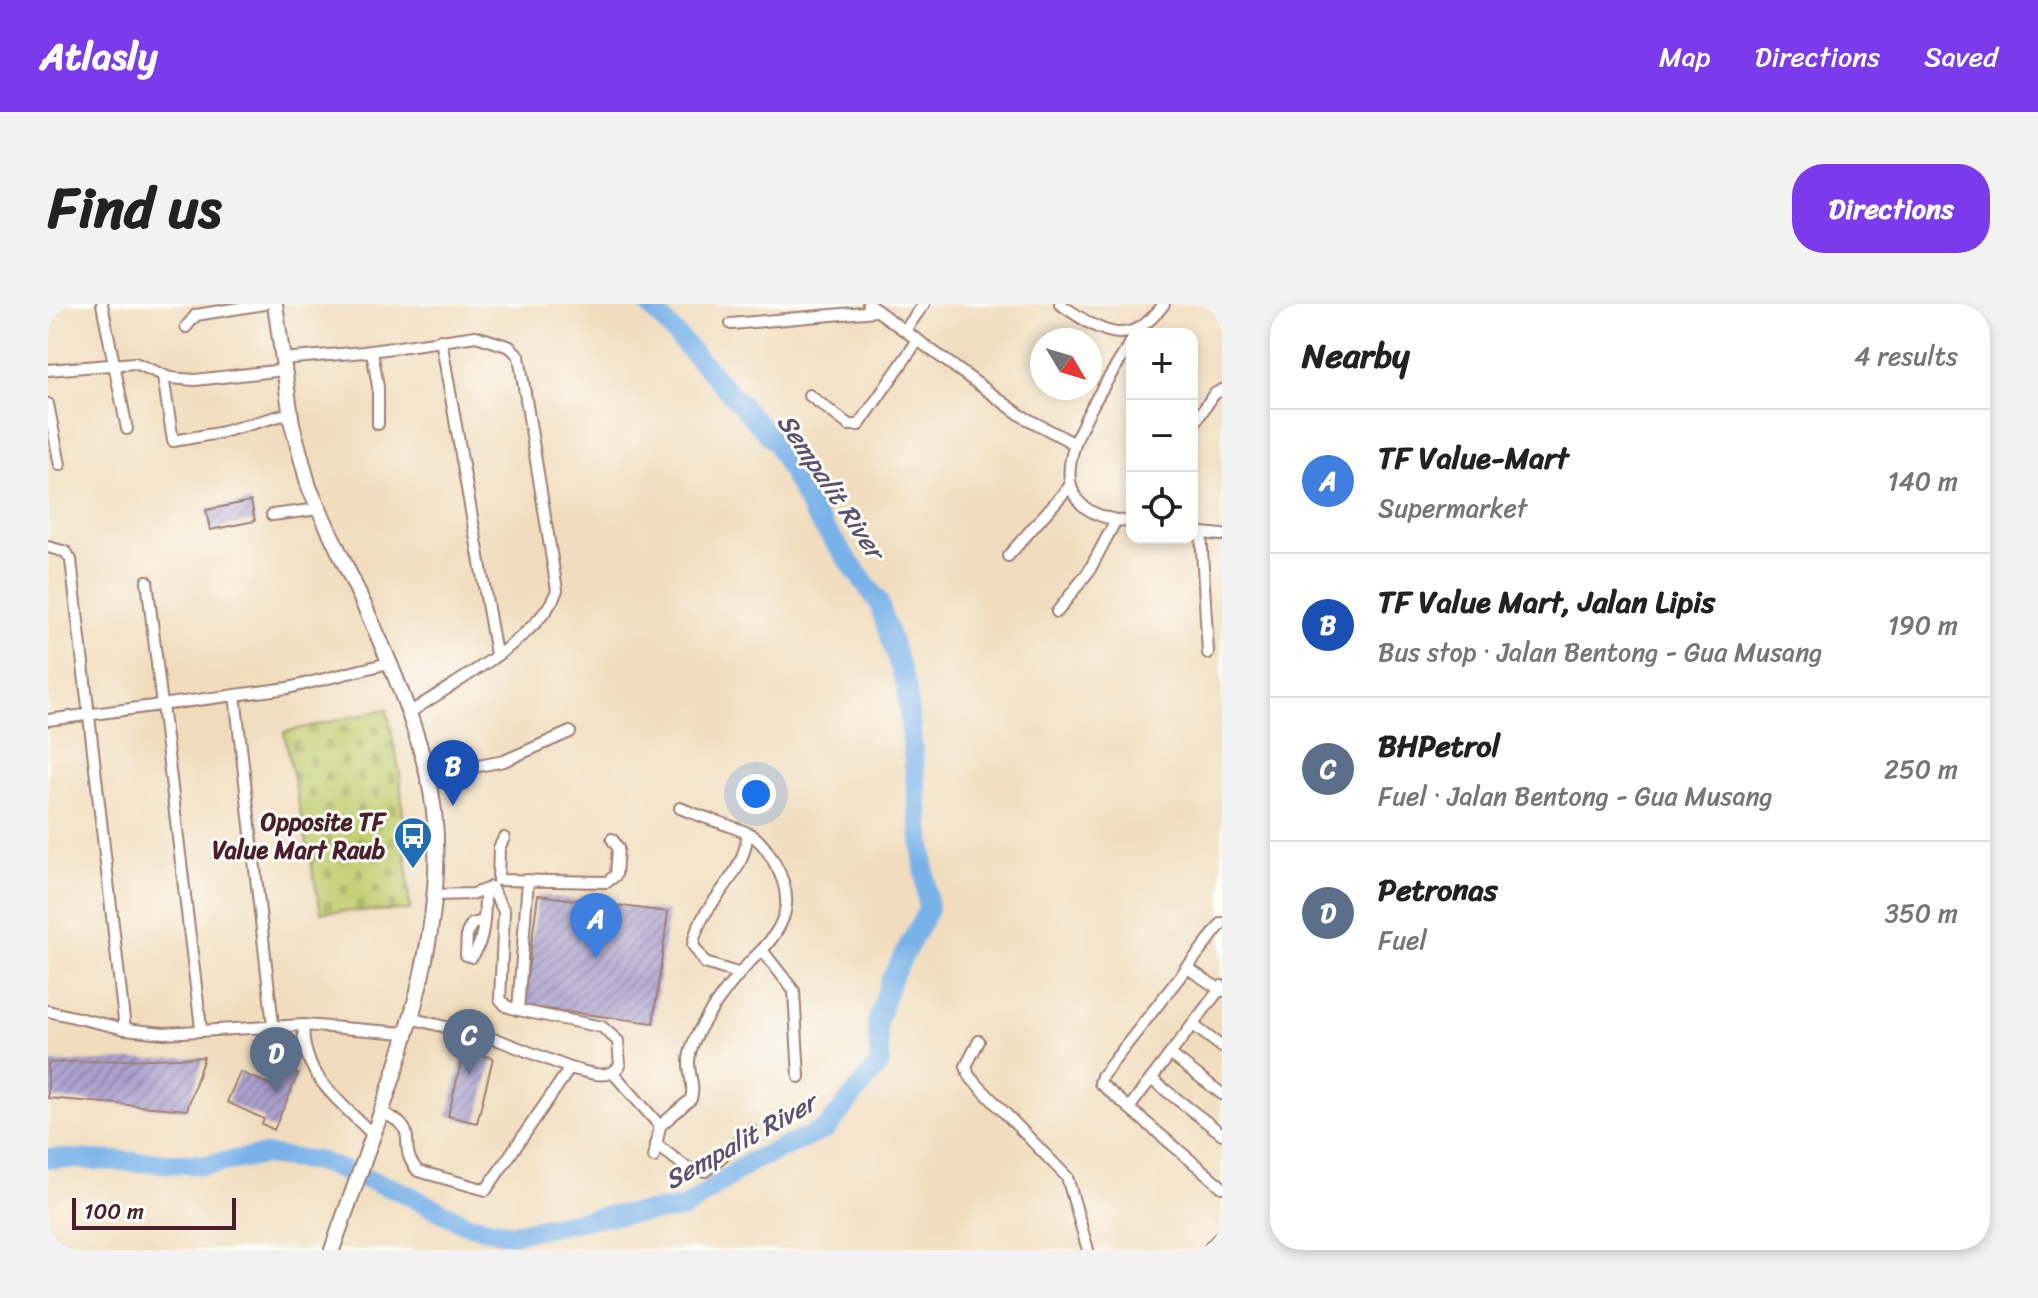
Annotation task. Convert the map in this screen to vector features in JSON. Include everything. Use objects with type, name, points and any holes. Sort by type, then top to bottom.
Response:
[{"type":"main road","points":[[275,304],[290,413],[300,459],[409,713],[428,776],[436,856],[429,939],[410,1018],[332,1250]]},
{"type":"street","points":[[102,304],[127,429]]},
{"type":"street","points":[[186,327],[196,315],[264,304]]},
{"type":"street","points":[[905,330],[924,304]]},
{"type":"street","points":[[1060,304],[1111,333],[1126,335]]},
{"type":"street","points":[[1142,328],[1164,304]]},
{"type":"street","points":[[731,324],[872,308],[1022,416],[1073,443]]},
{"type":"street","points":[[48,370],[114,362],[135,363],[163,376],[195,380],[476,336],[496,341],[519,356],[524,370],[558,580],[554,600],[545,613],[496,654],[409,713]]},
{"type":"street","points":[[441,340],[496,654]]},
{"type":"street","points":[[809,395],[849,425],[859,425],[918,340]]},
{"type":"street","points":[[1008,556],[1070,486],[1073,443],[1084,418],[1126,350]]},
{"type":"street","points":[[372,351],[378,387],[378,424]]},
{"type":"street","points":[[163,376],[173,441],[219,433],[290,413]]},
{"type":"street","points":[[1198,418],[1214,394],[1222,390]]},
{"type":"street","points":[[48,404],[60,465]]},
{"type":"street","points":[[1070,486],[1087,508],[1126,521]]},
{"type":"street","points":[[272,515],[319,509]]},
{"type":"street","points":[[1057,612],[1089,571],[1116,520]]},
{"type":"street","points":[[1198,533],[1222,535]]},
{"type":"street","points":[[1198,544],[1208,653]]},
{"type":"street","points":[[48,547],[66,552],[71,560],[125,1029]]},
{"type":"street","points":[[147,581],[201,1028]]},
{"type":"street","points":[[48,720],[288,688],[389,663]]},
{"type":"street","points":[[235,695],[273,1025]]},
{"type":"street","points":[[428,776],[504,761],[570,732]]},
{"type":"street","points":[[654,1157],[660,1126],[691,1099],[694,1082],[689,1063],[692,1047],[737,973],[779,932],[786,916],[786,888],[768,852],[747,833],[680,808]]},
{"type":"street","points":[[737,973],[705,963],[693,945],[695,931],[741,864],[747,833]]},
{"type":"street","points":[[483,921],[504,838]]},
{"type":"street","points":[[433,895],[528,880],[610,881],[616,875],[618,862],[618,848],[612,839]]},
{"type":"street","points":[[518,1010],[528,880]]},
{"type":"street","points":[[491,886],[504,911],[500,999],[506,1006],[518,1010],[602,1027],[618,1041],[621,1050],[620,1065],[614,1074]]},
{"type":"street","points":[[1222,923],[1100,1079],[1106,1090],[1222,1187]]},
{"type":"street","points":[[762,950],[794,991],[799,1077]]},
{"type":"street","points":[[1129,1108],[1221,989],[1186,967]]},
{"type":"street","points":[[48,1011],[125,1029],[164,1033],[273,1025],[405,1033]]},
{"type":"street","points":[[410,1018],[501,1041],[570,1068],[614,1074],[660,1126]]},
{"type":"street","points":[[304,1025],[302,1045],[313,1073],[372,1134]]},
{"type":"street","points":[[1193,1025],[1222,1047]]},
{"type":"street","points":[[979,1041],[966,1066],[969,1076],[1067,1177],[1088,1250]]},
{"type":"street","points":[[1170,1054],[1222,1094]]},
{"type":"street","points":[[379,1111],[401,1121],[407,1130],[407,1154],[418,1171],[486,1190],[570,1068]]},
{"type":"street","points":[[1151,1079],[1222,1134]]},
{"type":"street","points":[[656,1144],[687,1168],[706,1171],[751,1130]]},
{"type":"street","points":[[1208,1250],[1222,1234]]},
{"type":"green space","points":[[387,709],[400,774],[410,910],[321,912],[284,732]]},
{"type":"building","points":[[251,501],[255,521],[210,530],[206,510]]},
{"type":"building","points":[[538,895],[668,912],[653,1023],[523,1006]]},
{"type":"building","points":[[464,1051],[493,1058],[477,1123],[448,1116]]},
{"type":"building","points":[[204,1057],[187,1110],[48,1098],[48,1063]]},
{"type":"building","points":[[286,1069],[298,1074],[274,1130],[262,1124],[264,1119],[227,1102],[240,1072],[278,1088]]},
{"type":"waterway","name":"Sempalit River","points":[[48,1158],[206,1165],[264,1155],[317,1161],[402,1192],[465,1224],[511,1234],[605,1216],[683,1209],[750,1162],[826,1129],[880,1063],[877,1023],[891,979],[928,910],[907,688],[878,601],[814,514],[776,443],[648,304]]},
{"type":"place","name":"TF Value Mart, Jalan Lipis","points":[[453,806]]},
{"type":"place","name":"Opposite TF Value Mart Raub","points":[[413,870]]},
{"type":"place","name":"TF Value-Mart","points":[[596,959]]},
{"type":"place","name":"BHPetrol","points":[[469,1075]]},
{"type":"place","name":"Petronas","points":[[276,1093]]}]
